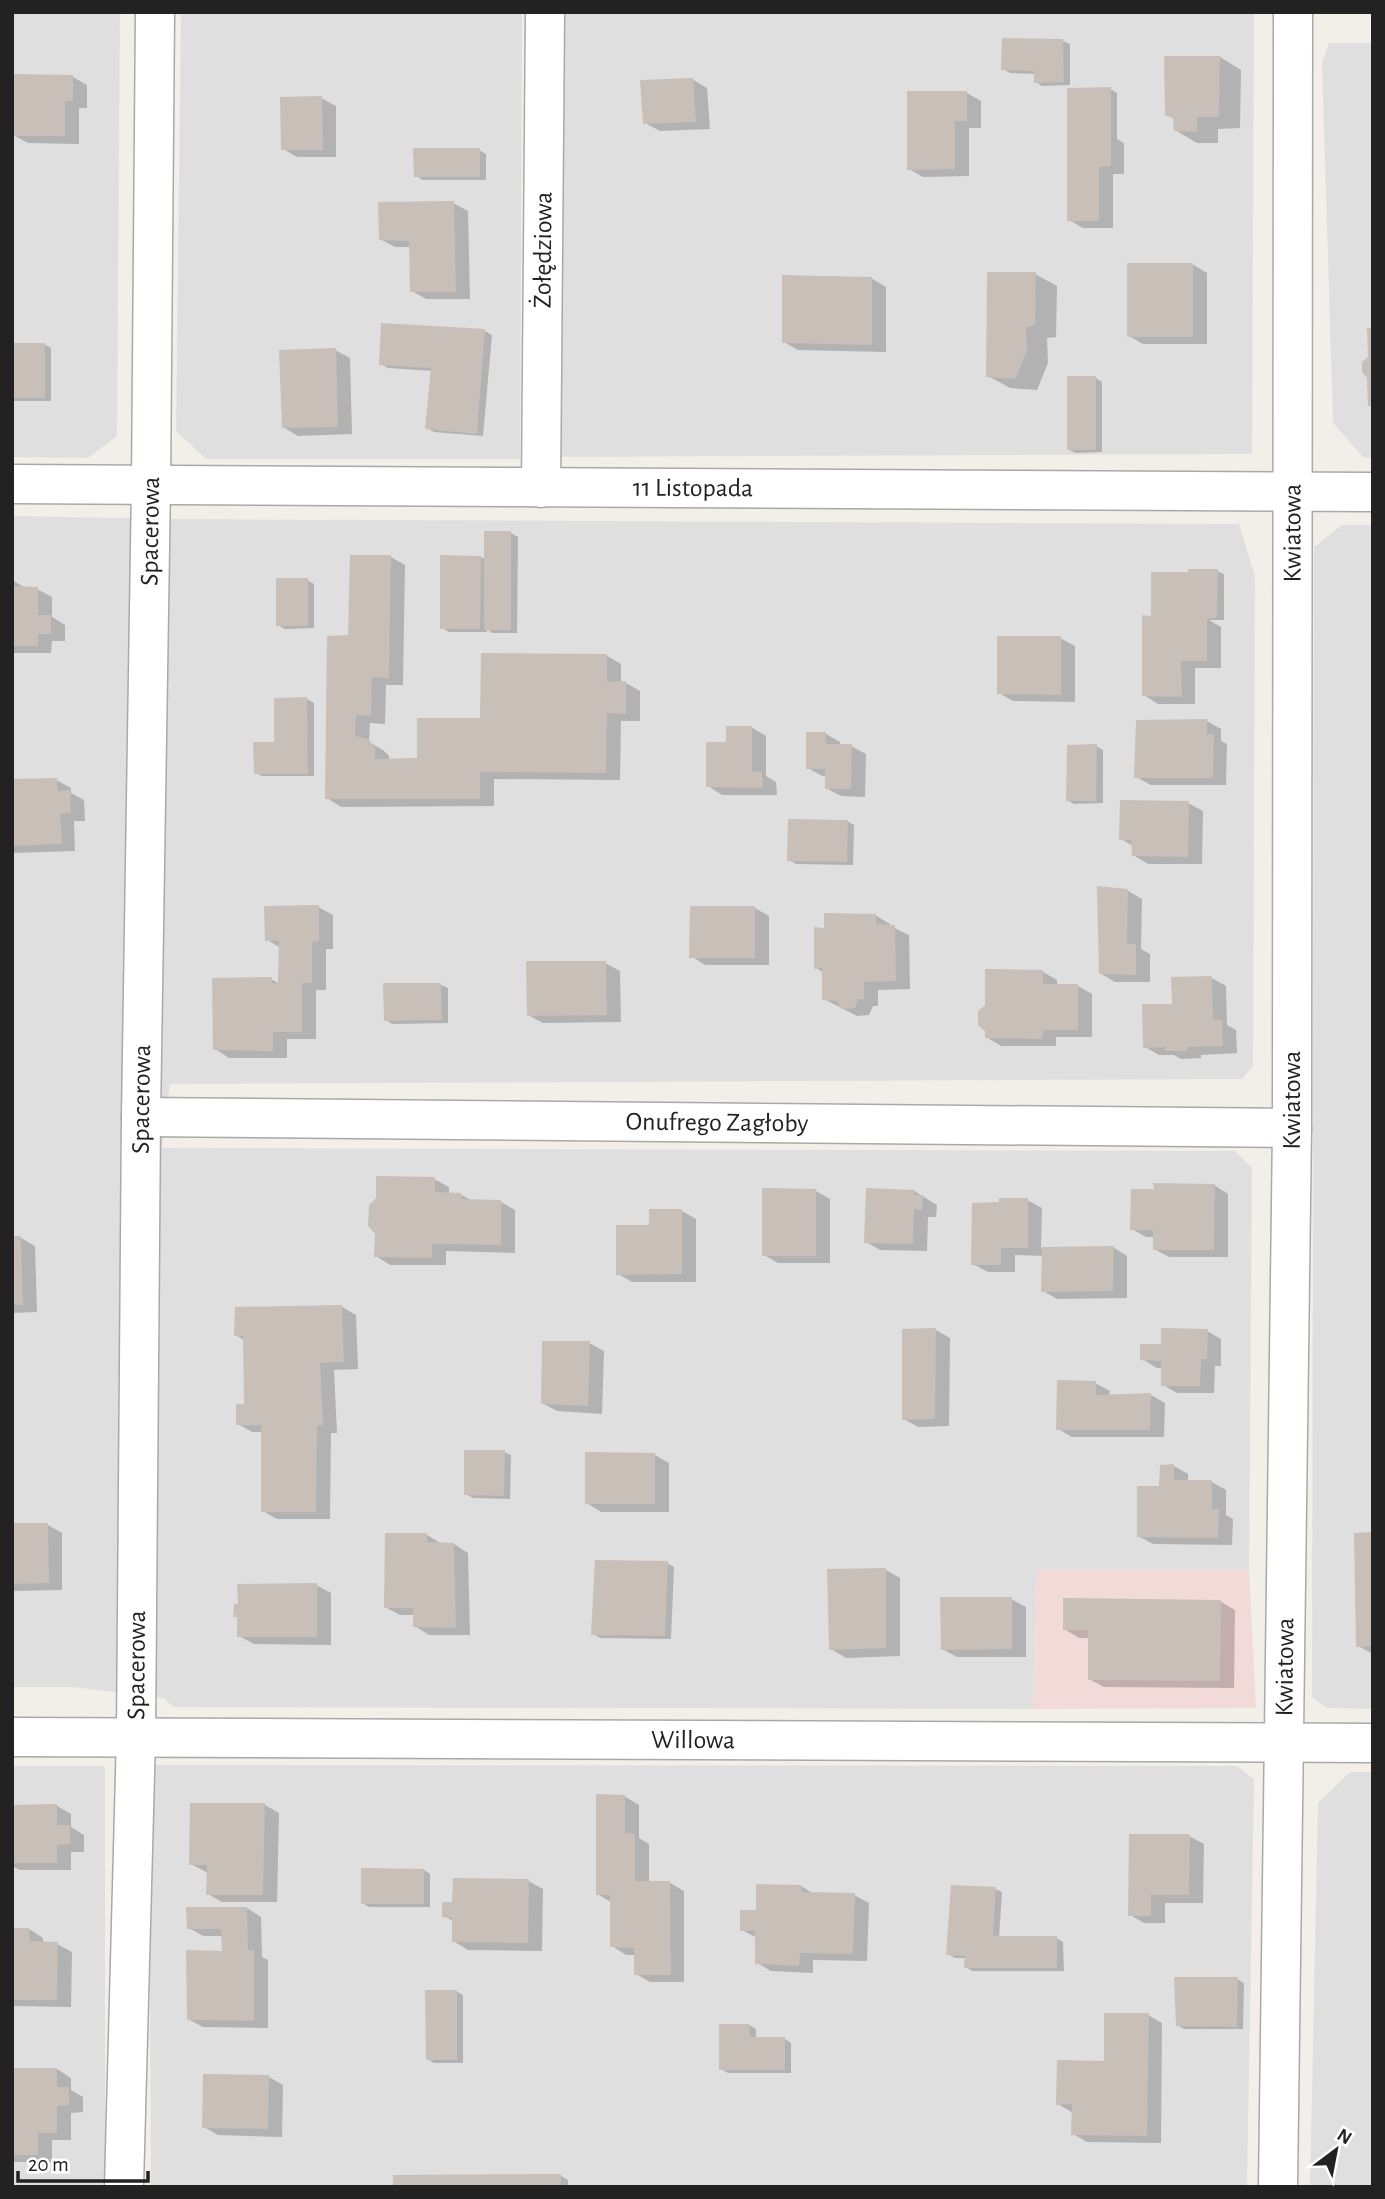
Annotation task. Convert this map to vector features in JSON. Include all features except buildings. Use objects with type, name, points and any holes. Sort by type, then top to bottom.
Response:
[{"type":"street","name":"Spacerowa","points":[[124,2187],[136,1736],[155,12]]},
{"type":"street","name":"Żołędziowa","points":[[541,488],[545,12]]},
{"type":"street","name":"Kwiatowa","points":[[1278,2187],[1292,1128],[1293,12]]},
{"type":"street","name":"11 Listopada","points":[[12,485],[1373,492]]},
{"type":"street","name":"Onufrego Zagłoby","points":[[141,1117],[1292,1128]]},
{"type":"street","name":"Willowa","points":[[12,1737],[1373,1743]]},
{"type":"shaded area","points":[[12,12],[120,12],[117,436],[88,458],[12,457]]},
{"type":"shaded area","points":[[181,12],[522,12],[520,459],[206,459],[176,431]]},
{"type":"shaded area","points":[[563,12],[1254,12],[1252,454],[560,457]]},
{"type":"shaded area","points":[[1329,43],[1373,43],[1373,458],[1364,458],[1333,423],[1322,63]]},
{"type":"shaded area","points":[[12,516],[1239,524],[1255,577],[1253,1066],[1242,1079],[170,1084],[162,1148],[1235,1151],[1252,1168],[1249,1570],[1037,1570],[1034,1709],[173,1707],[164,1698],[72,1687],[12,1687]]},
{"type":"shaded area","points":[[1342,525],[1373,525],[1373,1709],[1327,1708],[1312,1697],[1314,547]]},
{"type":"shaded area","points":[[1037,1570],[1249,1570],[1256,1708],[1034,1709]]},
{"type":"shaded area","points":[[149,1765],[1237,1766],[1254,1779],[1247,2187],[151,2187]]},
{"type":"shaded area","points":[[12,1766],[105,1766],[105,2187],[12,2187]]},
{"type":"shaded area","points":[[1350,1772],[1373,1772],[1373,2187],[1310,2187],[1318,1803]]}]
